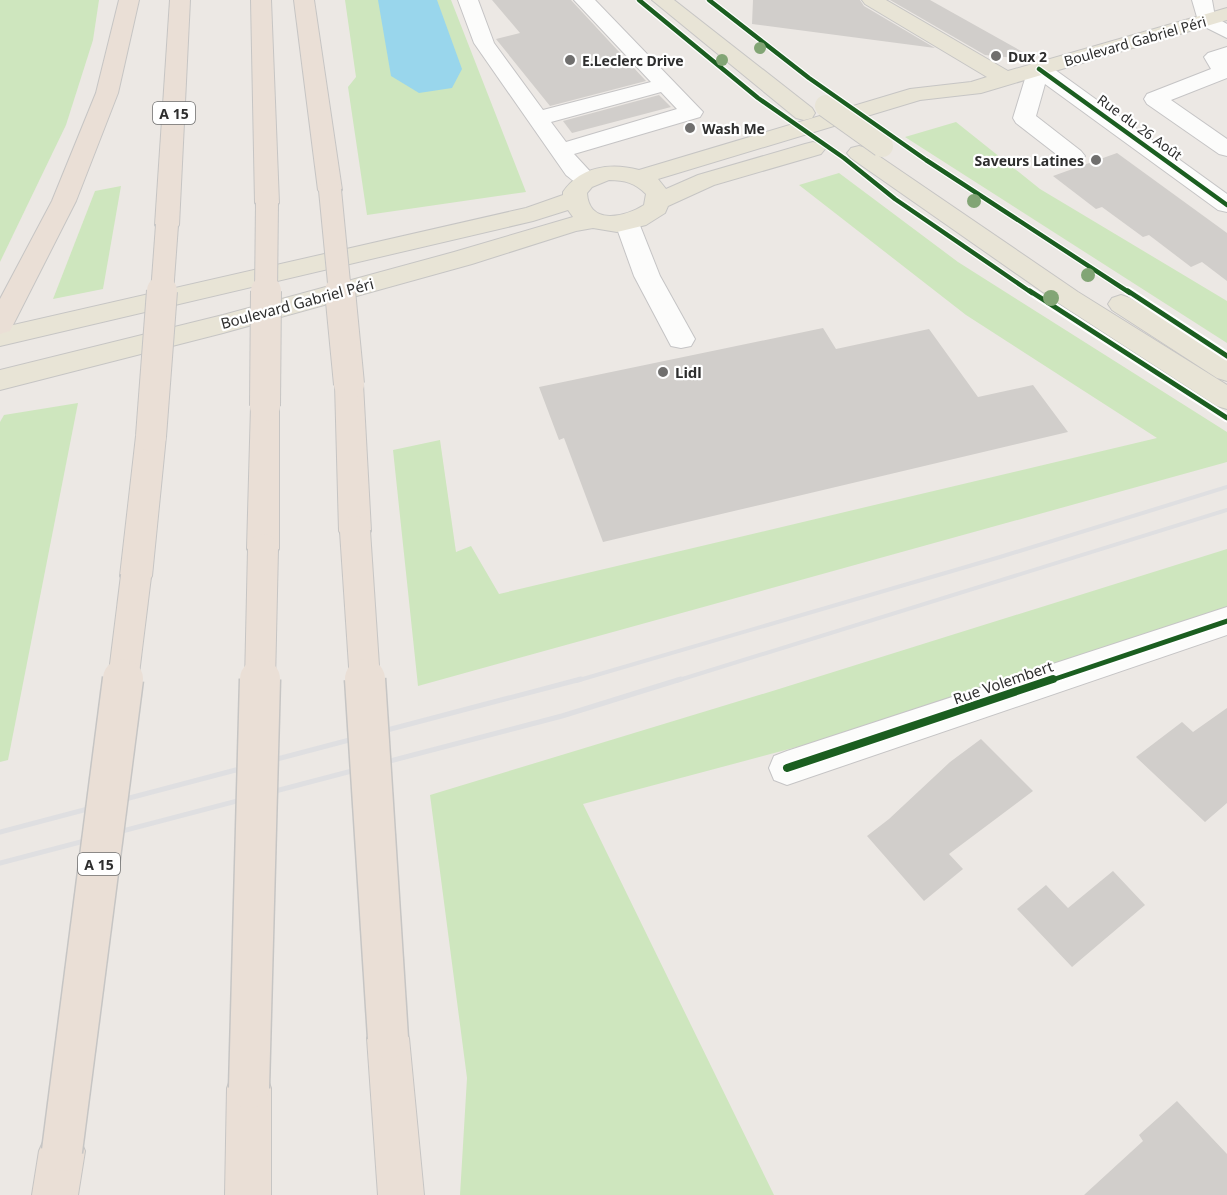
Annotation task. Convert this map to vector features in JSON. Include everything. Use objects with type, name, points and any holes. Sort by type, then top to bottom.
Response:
[{"type":"highway","points":[[5,315],[64,201],[103,104],[129,0]]},
{"type":"highway","name":"A 15","points":[[56,1195],[136,576],[151,436],[167,225],[180,0]]},
{"type":"highway","points":[[248,1195],[265,406],[267,203],[261,0]]},
{"type":"highway","points":[[304,0],[330,190],[349,384],[355,531],[388,1038],[401,1195]]},
{"type":"main road","points":[[662,0],[804,113],[871,150],[1001,228],[1220,367]]},
{"type":"main road","points":[[688,0],[826,106],[871,150],[976,236],[1227,399]]},
{"type":"main road","points":[[872,0],[1004,78]]},
{"type":"main road","name":"Boulevard Gabriel Péri","points":[[639,177],[918,94],[973,88],[1039,69],[1204,10],[1227,14]]},
{"type":"main road","name":"Boulevard Gabriel Péri","points":[[658,201],[706,180],[763,165],[943,108],[973,88]]},
{"type":"main road","points":[[0,337],[533,214],[580,190],[606,173],[639,177],[654,187],[658,201],[656,208],[649,215],[627,223],[603,223],[593,220],[576,208],[580,190]]},
{"type":"main road","name":"Boulevard Gabriel Péri","points":[[0,380],[77,363],[462,259],[545,231],[593,220]]},
{"type":"street","points":[[468,0],[484,43],[574,170],[580,190]]},
{"type":"street","points":[[560,151],[692,112],[584,0]]},
{"type":"street","points":[[1204,10],[1227,32]]},
{"type":"street","points":[[1227,53],[1215,57],[1223,72],[1155,99],[1227,149]]},
{"type":"street","points":[[1039,69],[1024,118],[1073,156]]},
{"type":"street","name":"Rue du 26 Août","points":[[1039,69],[1227,205]]},
{"type":"street","points":[[535,115],[666,84]]},
{"type":"street","points":[[627,223],[647,276],[681,339]]},
{"type":"street","name":"Rue Volembert","points":[[787,768],[1227,621]]},
{"type":"green space","points":[[0,0],[99,0],[93,40],[66,125],[0,262]]},
{"type":"green space","points":[[345,0],[451,0],[526,192],[367,215],[348,87],[356,77]]},
{"type":"green space","points":[[956,122],[1040,189],[1227,301],[1227,343],[905,137]]},
{"type":"green space","points":[[839,173],[958,262],[1227,432],[1227,462],[418,686],[393,450],[440,440],[456,552],[471,546],[499,594],[1157,438],[966,315],[799,185]]},
{"type":"green space","points":[[121,186],[103,289],[53,299],[95,191]]},
{"type":"green space","points":[[78,403],[8,760],[0,762],[0,422],[4,415]]},
{"type":"green space","points":[[1227,549],[1227,613],[981,698],[583,804],[774,1195],[460,1195],[467,1078],[430,795]]},
{"type":"water","points":[[378,0],[437,0],[462,69],[452,88],[419,93],[391,76]]},
{"type":"building","name":"E.Leclerc Drive","points":[[492,0],[571,0],[646,81],[550,106],[496,39],[520,33]]},
{"type":"building","points":[[753,0],[860,0],[864,6],[935,48],[752,24]]},
{"type":"building","points":[[890,0],[930,0],[1037,60],[985,55]]},
{"type":"building","points":[[659,95],[671,107],[572,133],[563,121]]},
{"type":"building","points":[[1117,153],[1227,233],[1227,281],[1202,262],[1191,267],[1149,235],[1143,237],[1102,207],[1096,209],[1053,176]]},
{"type":"building","points":[[823,328],[836,349],[929,329],[978,397],[1033,385],[1068,432],[603,542],[564,438],[559,440],[539,387]]},
{"type":"building","points":[[1227,708],[1227,803],[1205,822],[1136,757],[1182,722],[1193,732]]},
{"type":"building","points":[[981,739],[1033,791],[949,854],[963,869],[924,901],[867,836],[889,819],[950,762]]},
{"type":"building","points":[[1113,871],[1145,905],[1072,967],[1017,909],[1046,885],[1068,908]]},
{"type":"building","points":[[1177,1101],[1227,1154],[1227,1195],[1084,1195],[1143,1141],[1139,1135]]},
{"type":"railway","points":[[576,681],[1000,557],[1227,487]]},
{"type":"railway","points":[[676,681],[1227,510]]},
{"type":"railway","points":[[0,832],[581,679]]},
{"type":"railway","points":[[0,863],[562,716],[681,679]]},
{"type":"cycle path","points":[[639,0],[758,98],[844,158],[895,199],[1060,312],[1227,418]]},
{"type":"cycle path","points":[[709,0],[809,78],[926,160],[1227,356]]},
{"type":"cycle path","points":[[1039,69],[1227,205]]},
{"type":"cycle path","points":[[787,768],[1227,621]]},
{"type":"place","name":"Dux 2","points":[[996,56]]},
{"type":"place","name":"E.Leclerc Drive","points":[[570,60]]},
{"type":"place","name":"Wash Me","points":[[690,128]]},
{"type":"place","name":"Saveurs Latines","points":[[1096,160]]},
{"type":"place","name":"Lidl","points":[[663,372]]}]
